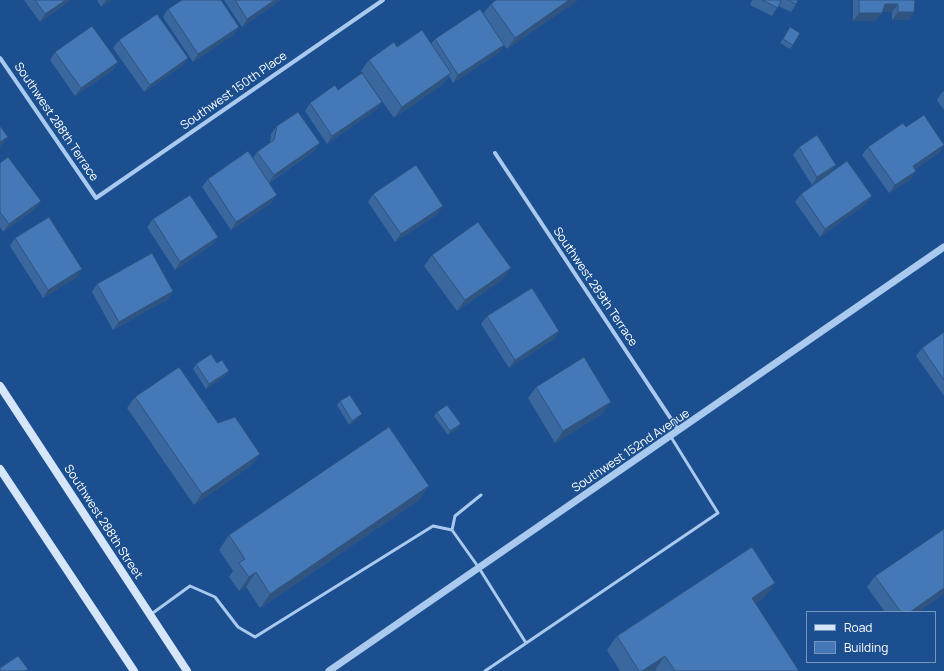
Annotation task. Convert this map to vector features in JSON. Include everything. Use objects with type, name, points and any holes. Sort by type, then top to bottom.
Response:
[{"type":"main road","name":"Southwest 288th Street","points":[[0,386],[187,671]]},
{"type":"main road","points":[[0,468],[134,671]]},
{"type":"street","name":"Southwest 150th Place","points":[[96,198],[383,0]]},
{"type":"street","name":"Southwest 288th Terrace","points":[[0,58],[96,198]]},
{"type":"street","name":"Southwest 289th Terrace","points":[[495,153],[679,431]]},
{"type":"street","name":"Southwest 152nd Avenue","points":[[329,671],[671,437],[944,247]]},
{"type":"lane","points":[[485,671],[718,513],[671,437]]},
{"type":"lane","points":[[452,530],[456,516],[481,495]]},
{"type":"lane","points":[[150,615],[190,586],[215,596],[238,628],[255,637],[433,526],[452,530],[479,568],[526,643]]},
{"type":"building","points":[[35,0],[66,0],[45,14]]},
{"type":"building","points":[[182,0],[221,0],[239,27],[198,54],[168,9]]},
{"type":"building","points":[[235,0],[275,0],[247,19]]},
{"type":"building","points":[[496,0],[569,0],[515,38],[491,4]]},
{"type":"building","points":[[762,0],[781,0],[778,8]]},
{"type":"building","points":[[788,0],[798,0],[796,4]]},
{"type":"building","points":[[859,0],[915,0],[914,12],[898,12],[898,4],[885,4],[882,13],[859,13]]},
{"type":"building","points":[[480,9],[504,45],[458,75],[435,39]]},
{"type":"building","points":[[157,14],[188,58],[150,85],[119,40]]},
{"type":"building","points":[[92,26],[118,62],[81,88],[55,52]]},
{"type":"building","points":[[790,27],[800,33],[793,45],[783,39]]},
{"type":"building","points":[[422,30],[451,73],[402,107],[369,60],[394,42],[397,47]]},
{"type":"building","points":[[362,73],[382,102],[332,136],[310,103],[335,85],[338,90]]},
{"type":"building","points":[[298,112],[320,143],[274,175],[257,152],[274,140],[277,126]]},
{"type":"building","points":[[924,115],[944,145],[913,166],[916,171],[895,185],[868,147],[903,123],[906,127]]},
{"type":"building","points":[[0,126],[8,137],[0,142]]},
{"type":"building","points":[[817,135],[836,165],[817,177],[799,147]]},
{"type":"building","points":[[248,151],[277,195],[236,222],[208,179]]},
{"type":"building","points":[[8,157],[41,201],[9,224],[0,212],[0,163]]},
{"type":"building","points":[[847,161],[872,196],[825,229],[801,194]]},
{"type":"building","points":[[416,165],[443,206],[401,234],[373,194]]},
{"type":"building","points":[[190,195],[218,237],[180,262],[153,219]]},
{"type":"building","points":[[49,217],[82,269],[48,290],[15,238]]},
{"type":"building","points":[[478,222],[511,268],[465,300],[432,255]]},
{"type":"building","points":[[152,253],[173,291],[119,322],[97,284]]},
{"type":"building","points":[[532,288],[559,331],[515,360],[487,316]]},
{"type":"building","points":[[944,332],[944,380],[922,348]]},
{"type":"building","points":[[211,354],[217,363],[222,360],[229,371],[209,384],[196,364]]},
{"type":"building","points":[[584,357],[611,402],[563,431],[536,387]]},
{"type":"building","points":[[179,367],[218,423],[235,417],[260,454],[202,494],[135,397]]},
{"type":"building","points":[[350,395],[362,414],[352,421],[340,401]]},
{"type":"building","points":[[447,405],[461,424],[450,431],[437,412]]},
{"type":"building","points":[[389,427],[429,486],[270,594],[256,572],[249,577],[239,563],[245,559],[229,535]]},
{"type":"building","points":[[944,529],[944,588],[911,611],[900,611],[875,576]]},
{"type":"building","points":[[752,547],[775,583],[752,598],[799,671],[675,671],[665,656],[642,671],[639,671],[617,636]]},
{"type":"building","points":[[18,656],[28,669],[25,671],[0,671],[0,668]]}]
